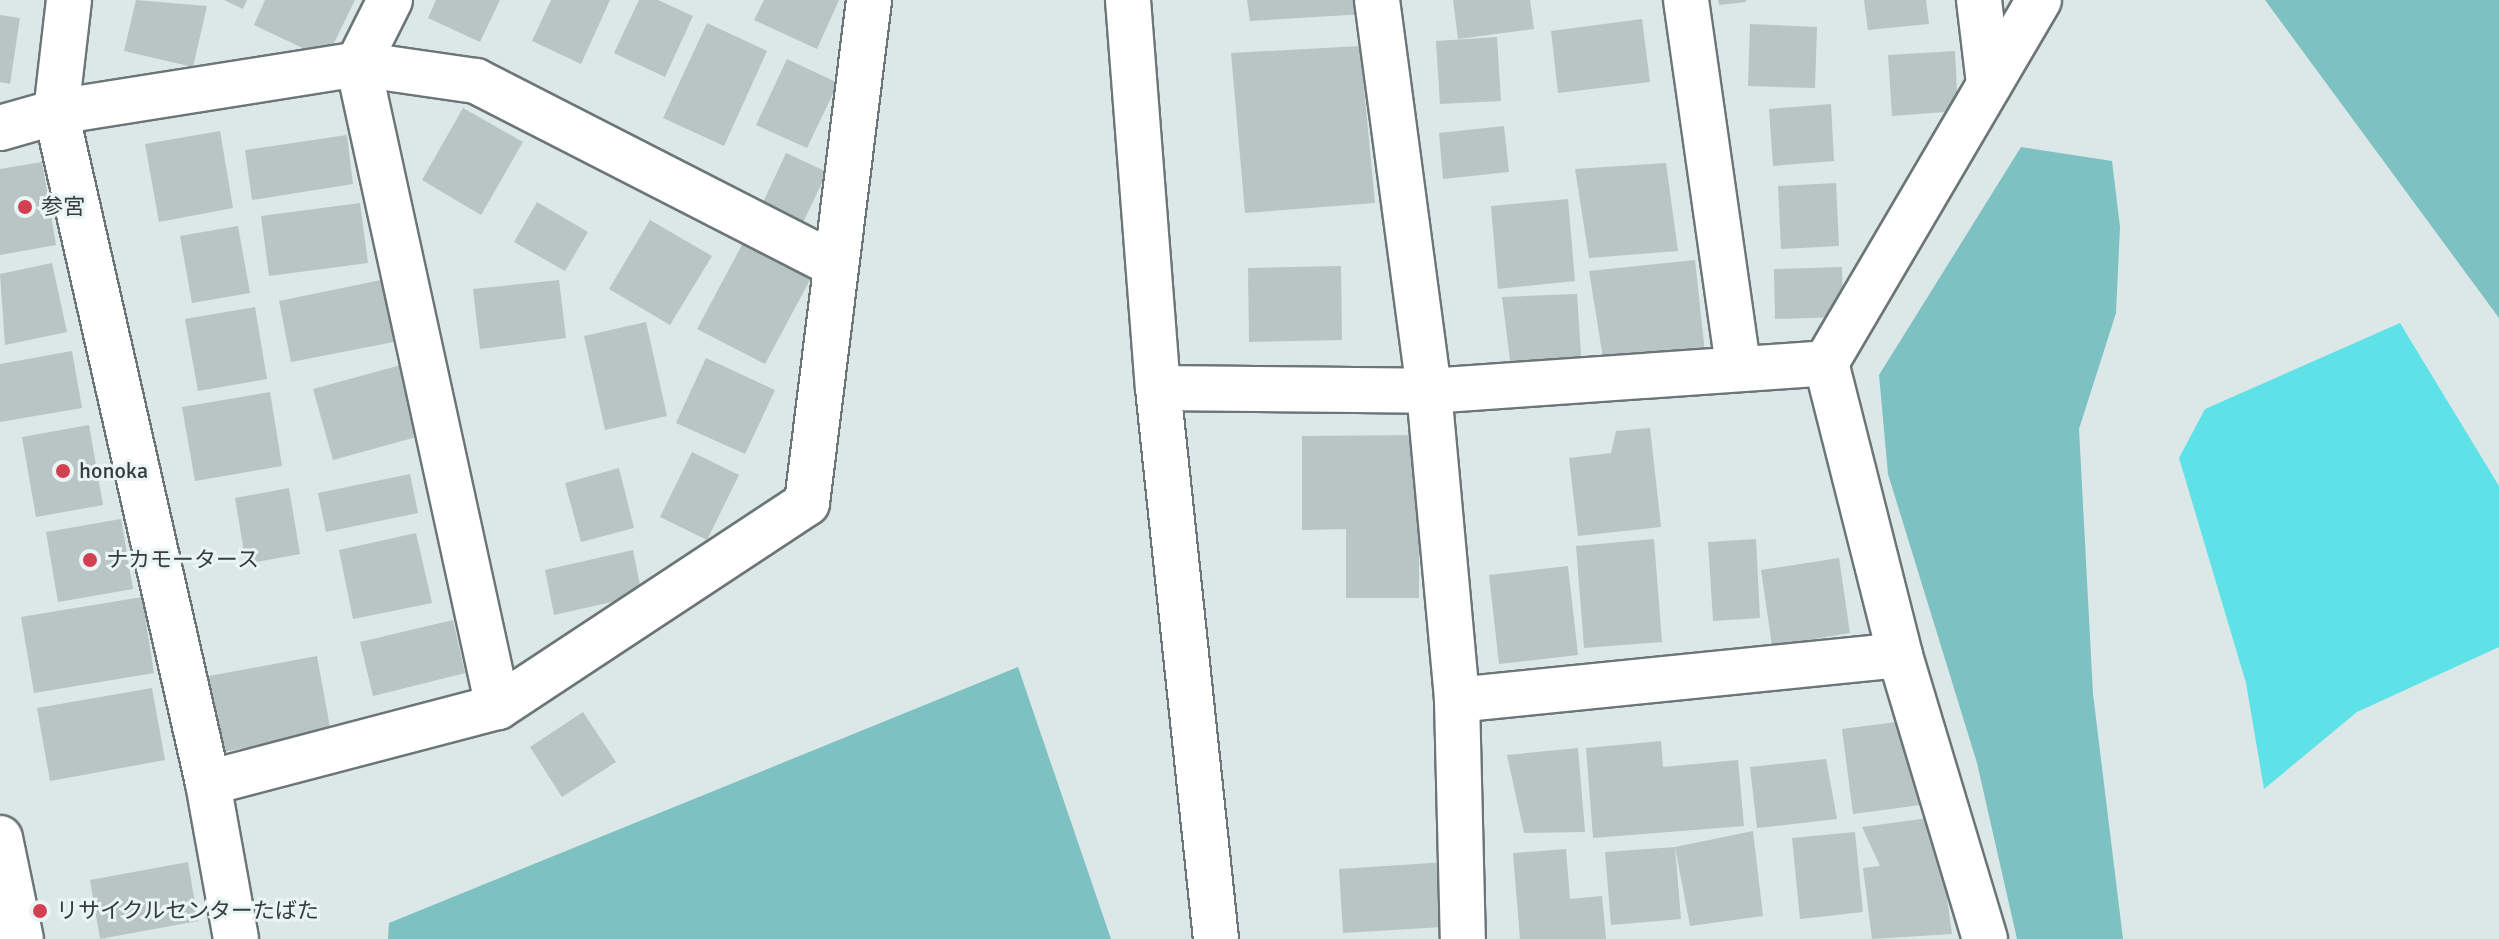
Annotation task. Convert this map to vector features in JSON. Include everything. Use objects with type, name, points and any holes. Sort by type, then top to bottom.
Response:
[{"type":"street","points":[[69,0],[56,112],[208,783],[236,939]]},
{"type":"street","points":[[390,0],[358,64],[498,707]]},
{"type":"street","points":[[208,783],[498,707],[807,503],[869,0]]},
{"type":"street","points":[[1128,0],[1158,388],[1216,939]]},
{"type":"street","points":[[1377,0],[1429,391],[1457,700],[1463,939]]},
{"type":"street","points":[[1686,0],[1738,366]]},
{"type":"street","points":[[1979,0],[1989,84]]},
{"type":"street","points":[[1985,939],[1900,655],[1826,363],[2039,0]]},
{"type":"street","points":[[0,128],[56,112],[358,64],[476,81],[836,265]]},
{"type":"street","points":[[1158,388],[1429,391],[1738,366],[1826,363]]},
{"type":"street","points":[[1457,700],[1900,655]]},
{"type":"street","points":[[0,838],[21,939]]},
{"type":"shaded area","points":[[2265,0],[2499,0],[2499,318]]},
{"type":"shaded area","points":[[2021,147],[2112,161],[2120,227],[2116,313],[2079,429],[2093,694],[2123,939],[2017,939],[1977,763],[1888,474],[1879,375]]},
{"type":"shaded area","points":[[2400,323],[2499,486],[2499,647],[2357,712],[2264,789],[2246,683],[2179,458],[2205,409]]},
{"type":"shaded area","points":[[1018,667],[1111,939],[388,939],[389,923]]},
{"type":"building","points":[[136,0],[207,6],[193,67],[124,51]]},
{"type":"building","points":[[224,0],[247,0],[243,9]]},
{"type":"building","points":[[265,0],[355,0],[326,59],[254,25]]},
{"type":"building","points":[[436,0],[500,0],[480,42],[428,18]]},
{"type":"building","points":[[551,0],[610,0],[581,64],[532,41]]},
{"type":"building","points":[[639,0],[658,0],[693,16],[665,77],[614,53]]},
{"type":"building","points":[[764,0],[839,0],[817,49],[754,20]]},
{"type":"building","points":[[1247,0],[1363,0],[1364,14],[1250,21]]},
{"type":"building","points":[[1453,0],[1530,0],[1534,29],[1458,39]]},
{"type":"building","points":[[1718,0],[1746,0],[1746,2],[1719,5]]},
{"type":"building","points":[[1864,0],[1926,0],[1929,24],[1868,30]]},
{"type":"building","points":[[0,15],[20,18],[10,84],[0,82]]},
{"type":"building","points":[[1642,19],[1650,82],[1558,93],[1551,31]]},
{"type":"building","points":[[707,23],[767,51],[724,146],[663,118]]},
{"type":"building","points":[[1750,24],[1817,27],[1815,88],[1748,86]]},
{"type":"building","points":[[1497,37],[1501,101],[1440,104],[1436,41]]},
{"type":"building","points":[[1360,46],[1375,203],[1245,213],[1231,53]]},
{"type":"building","points":[[1955,51],[1958,111],[1892,116],[1888,55]]},
{"type":"building","points":[[787,59],[838,83],[807,148],[756,125]]},
{"type":"building","points":[[1831,104],[1834,161],[1773,166],[1769,109]]},
{"type":"building","points":[[463,108],[523,142],[481,215],[422,180]]},
{"type":"building","points":[[1504,126],[1509,172],[1443,179],[1439,133]]},
{"type":"building","points":[[220,131],[233,208],[159,222],[145,144]]},
{"type":"building","points":[[347,135],[353,184],[252,200],[245,150]]},
{"type":"building","points":[[786,153],[827,172],[800,229],[759,211]]},
{"type":"building","name":"参宮","points":[[42,162],[56,245],[0,255],[0,169]]},
{"type":"building","points":[[1666,163],[1678,251],[1589,258],[1575,169]]},
{"type":"building","points":[[1836,183],[1839,246],[1781,249],[1778,186]]},
{"type":"building","points":[[1568,199],[1575,281],[1498,289],[1491,206]]},
{"type":"building","points":[[537,202],[588,232],[565,271],[514,242]]},
{"type":"building","points":[[360,203],[368,263],[269,276],[261,216]]},
{"type":"building","points":[[650,220],[712,256],[670,325],[609,289]]},
{"type":"building","points":[[238,226],[250,293],[192,303],[180,236]]},
{"type":"building","points":[[743,243],[811,278],[765,364],[697,329]]},
{"type":"building","points":[[1695,260],[1705,353],[1604,364],[1589,271]]},
{"type":"building","points":[[52,263],[67,332],[5,345],[0,274]]},
{"type":"building","points":[[1341,266],[1342,340],[1249,342],[1248,268]]},
{"type":"building","points":[[1842,267],[1843,317],[1775,319],[1774,269]]},
{"type":"building","points":[[386,279],[399,341],[291,362],[279,301]]},
{"type":"building","points":[[559,280],[566,338],[480,349],[473,289]]},
{"type":"building","points":[[1577,294],[1582,370],[1512,376],[1502,297]]},
{"type":"building","points":[[255,307],[267,379],[198,391],[185,319]]},
{"type":"building","points":[[646,322],[667,416],[605,430],[584,336]]},
{"type":"building","points":[[72,351],[82,408],[0,422],[0,364]]},
{"type":"building","points":[[706,358],[775,390],[745,454],[676,423]]},
{"type":"building","points":[[401,365],[420,436],[333,460],[313,389]]},
{"type":"building","points":[[270,392],[282,466],[195,481],[182,407]]},
{"type":"building","name":"honoka","points":[[89,425],[103,505],[36,517],[22,437]]},
{"type":"building","points":[[1650,428],[1661,527],[1578,536],[1569,458],[1611,453],[1616,431]]},
{"type":"building","points":[[1419,435],[1419,598],[1346,598],[1346,529],[1302,530],[1302,436]]},
{"type":"building","points":[[692,452],[739,475],[707,540],[660,517]]},
{"type":"building","points":[[619,468],[634,528],[581,542],[565,483]]},
{"type":"building","points":[[410,474],[418,513],[326,532],[318,493]]},
{"type":"building","points":[[289,488],[300,554],[246,564],[235,498]]},
{"type":"building","name":"ナカモータース","points":[[121,519],[133,589],[58,602],[46,532]]},
{"type":"building","points":[[416,533],[432,603],[353,619],[339,550]]},
{"type":"building","points":[[1654,539],[1662,642],[1584,648],[1576,546]]},
{"type":"building","points":[[1756,539],[1760,618],[1713,621],[1708,542]]},
{"type":"building","points":[[633,550],[642,595],[554,615],[545,570]]},
{"type":"building","points":[[1839,558],[1850,633],[1772,646],[1761,570]]},
{"type":"building","points":[[1568,566],[1578,655],[1499,664],[1489,575]]},
{"type":"building","points":[[142,597],[154,673],[34,693],[21,617]]},
{"type":"building","points":[[453,620],[465,673],[373,696],[360,642]]},
{"type":"building","points":[[317,656],[331,733],[222,752],[209,676]]},
{"type":"building","points":[[152,688],[165,760],[50,781],[37,708]]},
{"type":"building","points":[[583,712],[616,762],[562,797],[530,747]]},
{"type":"building","points":[[1904,721],[1928,804],[1853,814],[1842,729]]},
{"type":"building","points":[[1661,741],[1663,767],[1738,760],[1744,826],[1593,838],[1586,748]]},
{"type":"building","points":[[1578,748],[1585,832],[1524,833],[1507,755]]},
{"type":"building","points":[[1826,759],[1837,819],[1757,828],[1750,767]]},
{"type":"building","points":[[1936,817],[1952,934],[1872,939],[1863,868],[1880,866],[1862,827]]},
{"type":"building","points":[[1753,831],[1763,916],[1690,926],[1675,847]]},
{"type":"building","points":[[1855,832],[1863,912],[1800,919],[1792,838]]},
{"type":"building","points":[[1675,847],[1681,919],[1611,925],[1605,852]]},
{"type":"building","points":[[1566,849],[1570,899],[1602,896],[1606,939],[1520,939],[1513,853]]},
{"type":"building","points":[[188,862],[198,921],[100,939],[90,880]]},
{"type":"building","points":[[1447,862],[1442,927],[1343,933],[1339,869]]},
{"type":"place","name":"参宮","points":[[25,207]]},
{"type":"place","name":"honoka","points":[[63,471]]},
{"type":"place","name":"ナカモータース","points":[[90,560]]},
{"type":"place","name":"リサイクルセンターたばた","points":[[40,911]]}]
